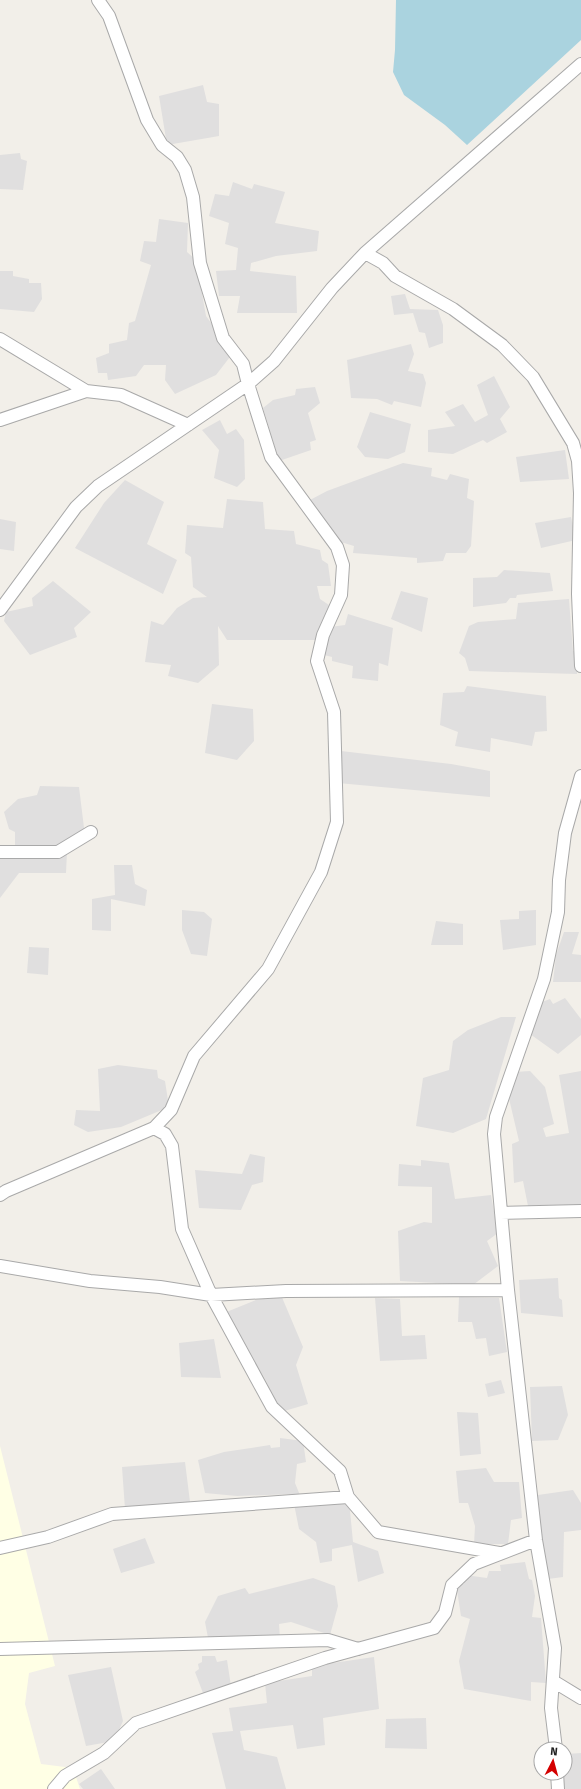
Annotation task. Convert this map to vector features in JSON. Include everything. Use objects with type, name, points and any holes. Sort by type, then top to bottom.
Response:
[{"type":"street","points":[[0,1195],[6,1191],[154,1128],[171,1110],[194,1056],[268,969],[321,872],[337,822],[334,712],[317,661],[323,635],[341,595],[343,565],[337,547],[271,456],[243,364],[223,338],[202,271],[193,197],[185,170],[177,157],[162,145],[147,120],[108,16],[98,0]]},
{"type":"street","points":[[0,610],[76,507],[98,486],[248,384],[274,361],[332,288],[365,253],[581,64]]},
{"type":"street","points":[[365,253],[383,263],[395,276],[453,309],[502,345],[533,377],[573,443],[578,461],[580,493],[578,594],[581,666]]},
{"type":"street","points":[[0,339],[86,391],[121,395],[188,425]]},
{"type":"street","points":[[0,420],[86,391]]},
{"type":"street","points":[[555,1741],[551,1708],[555,1648],[536,1540],[508,1290],[494,1134],[496,1117],[544,979],[558,912],[559,880],[565,833],[581,776]]},
{"type":"street","points":[[0,852],[58,852],[91,832]]},
{"type":"street","points":[[154,1128],[165,1134],[172,1146],[182,1229],[211,1294],[272,1407],[340,1470],[348,1497],[378,1532],[501,1554]]},
{"type":"street","points":[[501,1213],[581,1211]]},
{"type":"street","points":[[0,1266],[90,1281],[160,1287],[211,1294],[294,1291],[508,1290]]},
{"type":"street","points":[[0,1548],[48,1537],[112,1514],[348,1497]]},
{"type":"street","points":[[54,1789],[65,1776],[104,1753],[136,1723],[358,1649],[434,1628],[446,1613],[452,1585],[474,1564],[536,1540]]},
{"type":"street","points":[[0,1649],[328,1640],[358,1649]]},
{"type":"street","points":[[553,1681],[581,1698]]},
{"type":"shaded area","points":[[203,85],[207,102],[219,104],[219,136],[167,145],[159,96]]},
{"type":"shaded area","points":[[20,153],[21,159],[27,161],[23,190],[0,189],[0,155]]},
{"type":"shaded area","points":[[233,182],[252,189],[254,184],[285,192],[275,223],[319,231],[317,251],[276,256],[251,263],[250,271],[296,276],[297,313],[237,313],[240,296],[219,296],[216,271],[236,270],[238,248],[225,244],[229,223],[209,216],[215,194],[229,196]]},
{"type":"shaded area","points":[[159,219],[188,223],[187,252],[196,260],[206,316],[233,353],[216,375],[175,394],[165,380],[166,365],[144,365],[136,376],[108,380],[107,373],[98,373],[96,358],[109,353],[109,344],[127,340],[129,323],[135,321],[151,265],[140,261],[144,241],[156,242]]},
{"type":"shaded area","points":[[0,271],[13,271],[13,276],[29,279],[29,283],[41,283],[42,299],[34,312],[0,309]]},
{"type":"shaded area","points":[[405,294],[410,309],[438,310],[443,325],[443,343],[429,348],[425,333],[419,332],[413,313],[394,315],[391,296]]},
{"type":"shaded area","points":[[411,344],[414,354],[408,371],[423,374],[426,383],[421,407],[394,401],[392,405],[377,399],[351,398],[347,360]]},
{"type":"shaded area","points":[[494,376],[510,407],[500,419],[507,432],[487,443],[483,440],[453,454],[428,452],[428,430],[455,426],[445,412],[463,404],[475,422],[488,415],[477,385]]},
{"type":"shaded area","points":[[315,387],[320,403],[308,413],[316,440],[310,442],[311,450],[279,461],[263,408],[273,400],[295,395],[296,389]]},
{"type":"shaded area","points":[[370,412],[411,424],[405,452],[388,459],[365,457],[357,447]]},
{"type":"shaded area","points":[[220,420],[227,434],[236,429],[244,440],[245,479],[237,487],[214,478],[219,450],[202,430]]},
{"type":"shaded area","points":[[565,450],[569,479],[520,482],[516,457]]},
{"type":"shaded area","points":[[403,463],[432,468],[431,476],[447,480],[450,474],[469,479],[467,498],[474,501],[471,546],[466,553],[446,553],[443,561],[417,563],[417,558],[353,553],[354,546],[334,540],[310,500],[327,491]]},
{"type":"shaded area","points":[[125,480],[164,502],[147,544],[177,560],[163,594],[75,548],[104,503]]},
{"type":"shaded area","points":[[227,499],[263,502],[265,529],[294,531],[296,544],[320,550],[322,560],[328,564],[331,586],[317,586],[320,599],[329,605],[316,640],[227,640],[218,626],[219,665],[198,683],[168,676],[171,665],[145,662],[151,621],[163,625],[177,608],[193,598],[207,597],[193,587],[191,557],[185,553],[187,525],[223,528]]},
{"type":"shaded area","points":[[571,517],[576,540],[541,548],[535,523]]},
{"type":"shaded area","points":[[0,519],[16,522],[14,551],[0,549]]},
{"type":"shaded area","points":[[504,570],[550,573],[553,591],[517,595],[516,598],[510,598],[506,603],[473,607],[473,578],[497,577]]},
{"type":"shaded area","points":[[53,581],[91,612],[74,628],[77,637],[30,655],[4,621],[6,612],[33,606],[32,598]]},
{"type":"shaded area","points":[[401,591],[428,598],[422,632],[391,619]]},
{"type":"shaded area","points":[[569,599],[573,651],[577,651],[577,674],[469,671],[465,658],[459,653],[469,626],[478,622],[516,619],[518,603]]},
{"type":"shaded area","points":[[348,614],[393,628],[388,666],[379,663],[378,681],[352,678],[353,666],[332,661],[332,657],[324,655],[330,627],[345,625]]},
{"type":"shaded area","points":[[467,686],[546,696],[547,731],[535,732],[532,746],[491,738],[490,752],[455,746],[458,732],[440,725],[443,693],[464,692]]},
{"type":"shaded area","points":[[212,704],[253,709],[254,741],[237,760],[205,753]]},
{"type":"shaded area","points":[[341,751],[451,764],[490,771],[490,797],[338,783]]},
{"type":"shaded area","points":[[40,786],[79,787],[85,836],[67,852],[66,873],[19,873],[0,898],[0,857],[15,858],[15,832],[9,829],[4,812],[18,799],[37,795]]},
{"type":"shaded area","points":[[114,865],[132,865],[135,884],[147,890],[145,906],[111,899],[111,931],[92,930],[92,899],[115,895]]},
{"type":"shaded area","points":[[182,910],[204,912],[212,919],[207,956],[191,954],[182,930]]},
{"type":"shaded area","points":[[536,910],[536,945],[503,950],[500,920],[519,919],[519,911]]},
{"type":"shaded area","points":[[436,921],[463,924],[463,945],[431,945]]},
{"type":"shaded area","points":[[564,932],[579,932],[572,954],[581,955],[581,982],[553,982],[556,955]]},
{"type":"shaded area","points":[[29,947],[49,948],[48,975],[27,973]]},
{"type":"shaded area","points":[[565,998],[581,1019],[581,1035],[558,1054],[530,1034],[542,1002],[550,999],[553,1004]]},
{"type":"shaded area","points":[[501,1017],[516,1017],[486,1119],[453,1133],[416,1126],[423,1078],[449,1070],[453,1041],[468,1030]]},
{"type":"shaded area","points":[[118,1065],[157,1070],[158,1078],[165,1081],[169,1107],[121,1127],[88,1132],[74,1125],[76,1110],[100,1111],[98,1069]]},
{"type":"shaded area","points":[[530,1071],[545,1087],[554,1124],[543,1128],[546,1137],[569,1133],[559,1075],[581,1071],[581,1205],[528,1206],[523,1181],[514,1183],[512,1144],[519,1141],[507,1090],[515,1082],[515,1072]]},
{"type":"shaded area","points":[[250,1154],[265,1157],[263,1182],[252,1185],[241,1210],[199,1208],[195,1170],[242,1174]]},
{"type":"shaded area","points":[[421,1160],[449,1163],[455,1199],[491,1195],[498,1233],[487,1241],[498,1266],[473,1285],[400,1281],[398,1231],[424,1222],[432,1223],[432,1187],[398,1186],[399,1164],[421,1166]]},
{"type":"shaded area","points":[[558,1278],[559,1298],[562,1300],[563,1317],[521,1313],[519,1280]]},
{"type":"shaded area","points":[[281,1295],[303,1347],[296,1365],[308,1404],[281,1412],[264,1377],[224,1313],[256,1300]]},
{"type":"shaded area","points":[[459,1297],[499,1298],[507,1352],[489,1356],[486,1338],[476,1339],[472,1322],[458,1322]]},
{"type":"shaded area","points":[[375,1298],[400,1299],[402,1336],[425,1335],[427,1359],[380,1361]]},
{"type":"shaded area","points":[[214,1339],[221,1378],[181,1377],[179,1343]]},
{"type":"shaded area","points":[[501,1380],[505,1393],[488,1397],[485,1384]]},
{"type":"shaded area","points":[[562,1386],[568,1415],[558,1440],[532,1441],[530,1387]]},
{"type":"shaded area","points":[[457,1412],[478,1413],[481,1454],[460,1456]]},
{"type":"shaded area","points":[[280,1438],[303,1441],[306,1462],[297,1464],[295,1483],[304,1505],[349,1500],[353,1542],[378,1551],[384,1573],[358,1582],[352,1545],[332,1549],[332,1561],[320,1563],[316,1542],[299,1529],[292,1494],[237,1496],[205,1493],[198,1460],[224,1452],[270,1445],[271,1448],[280,1447]]},
{"type":"shaded area","points":[[0,1446],[55,1666],[29,1673],[25,1704],[41,1764],[73,1768],[80,1789],[0,1789]]},
{"type":"shaded area","points":[[185,1462],[190,1502],[125,1509],[122,1467]]},
{"type":"shaded area","points":[[486,1468],[494,1482],[519,1482],[522,1518],[511,1520],[508,1544],[474,1544],[475,1526],[468,1503],[459,1503],[456,1471]]},
{"type":"shaded area","points":[[573,1490],[581,1503],[581,1530],[564,1532],[563,1577],[548,1579],[536,1512],[538,1495]]},
{"type":"shaded area","points":[[145,1538],[155,1563],[121,1573],[113,1549]]},
{"type":"shaded area","points":[[525,1562],[529,1579],[532,1580],[535,1596],[532,1617],[541,1618],[546,1683],[531,1682],[531,1701],[464,1689],[459,1661],[470,1619],[461,1616],[456,1584],[464,1584],[465,1575],[487,1578],[489,1571],[501,1571],[500,1565]]},
{"type":"shaded area","points":[[313,1578],[335,1586],[338,1606],[330,1635],[291,1622],[279,1624],[280,1640],[209,1643],[205,1622],[218,1596],[245,1588],[249,1594]]},
{"type":"shaded area","points":[[202,1656],[215,1656],[217,1662],[227,1660],[231,1686],[203,1693],[195,1672],[199,1669],[198,1664],[202,1662]]},
{"type":"shaded area","points":[[374,1657],[379,1709],[323,1718],[325,1745],[297,1749],[293,1725],[240,1731],[244,1750],[277,1757],[286,1789],[226,1789],[212,1733],[233,1731],[229,1708],[267,1703],[265,1683],[312,1676],[312,1666]]},
{"type":"shaded area","points":[[111,1667],[123,1721],[114,1741],[86,1746],[68,1675]]},
{"type":"shaded area","points":[[426,1718],[427,1749],[385,1748],[386,1719]]},
{"type":"shaded area","points":[[581,1753],[581,1789],[549,1789],[562,1786],[562,1781],[573,1781],[573,1754]]},
{"type":"shaded area","points":[[101,1769],[115,1789],[83,1789],[79,1784]]},
{"type":"water","points":[[396,0],[581,0],[581,40],[467,145],[445,125],[404,95],[393,72]]}]
